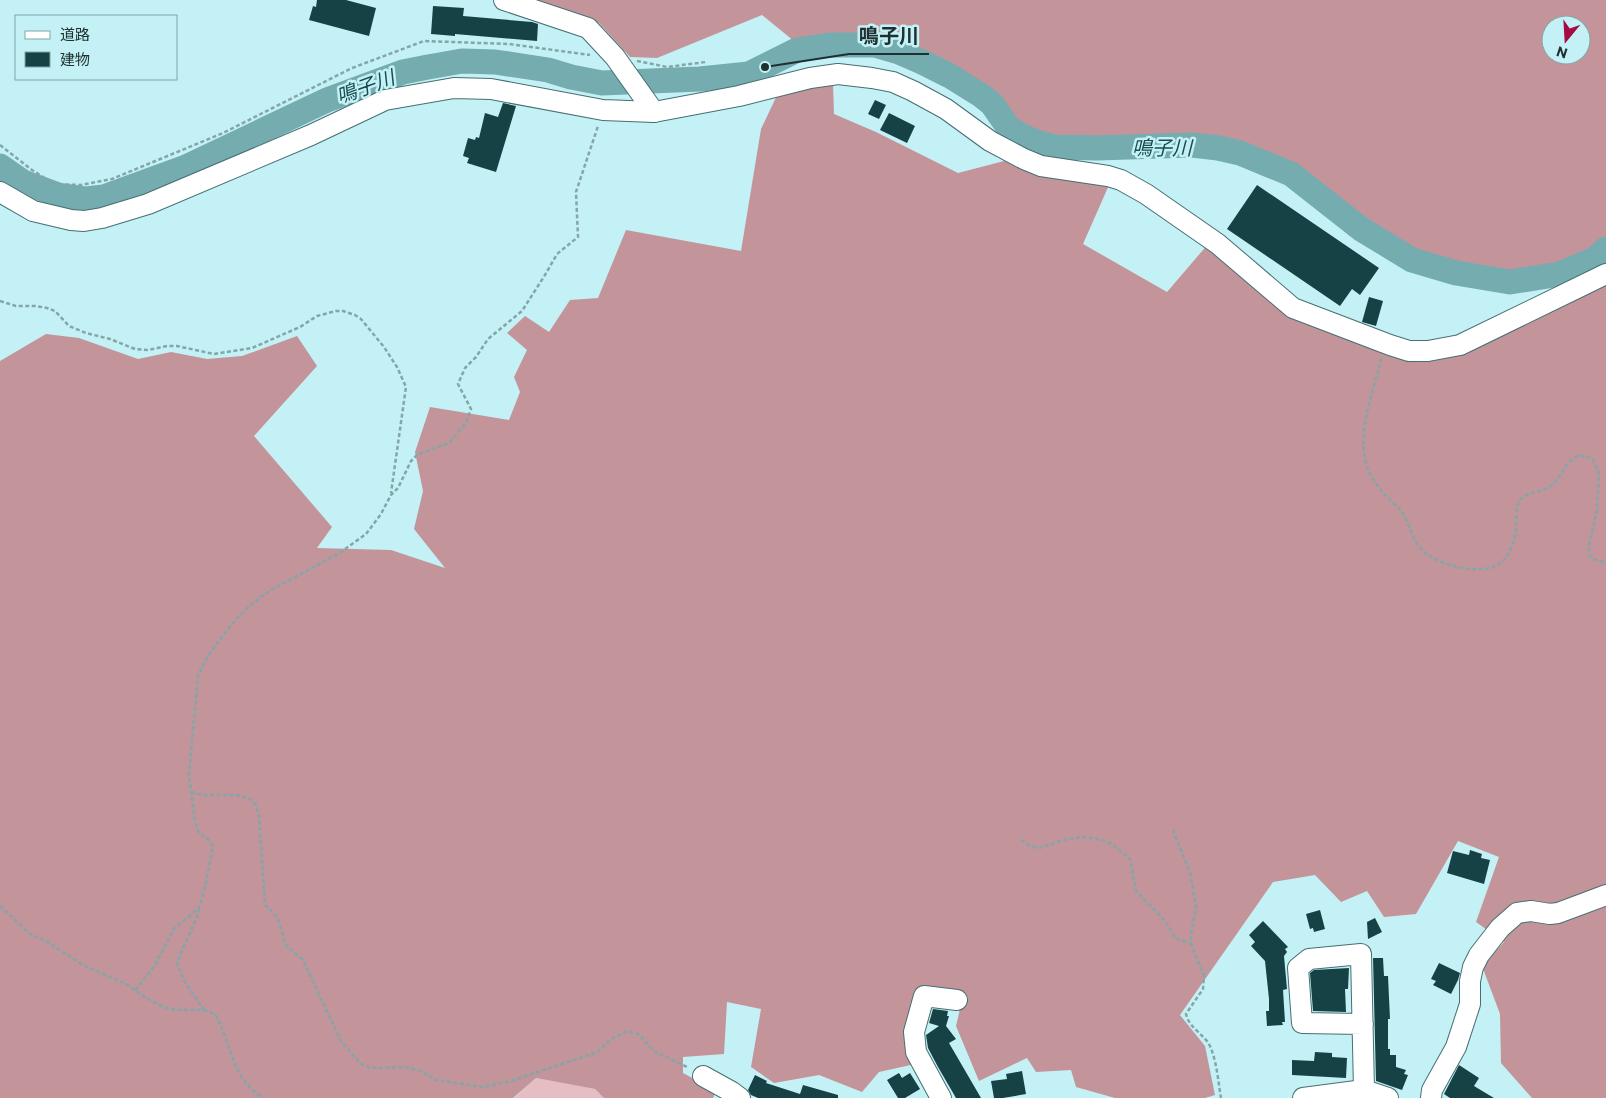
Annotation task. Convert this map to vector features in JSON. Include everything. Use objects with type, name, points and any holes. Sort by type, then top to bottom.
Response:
[{"type":"street","points":[[504,0],[588,28],[615,57],[654,112]]},
{"type":"street","points":[[0,192],[33,211],[50,216],[84,221],[102,218],[148,204],[311,135],[385,100],[454,88],[492,89],[603,110],[654,112],[738,96],[810,78],[838,74],[893,82],[913,91],[946,109],[990,141],[1041,166],[1108,176],[1121,180],[1146,194],[1218,244],[1293,308],[1382,342],[1409,350],[1428,351],[1460,345],[1606,274]]},
{"type":"street","points":[[1432,1098],[1432,1090],[1456,1046],[1470,1004],[1470,981],[1473,967],[1500,928],[1517,913],[1531,910],[1550,914],[1558,913],[1606,895]]},
{"type":"street","points":[[1363,1024],[1302,1023],[1298,968],[1309,959],[1361,954],[1363,1024],[1364,1090]]},
{"type":"street","points":[[941,1098],[916,1052],[914,1032],[924,996],[956,1000]]},
{"type":"street","points":[[703,1076],[740,1098]]},
{"type":"street","points":[[1303,1098],[1364,1090],[1388,1098]]},
{"type":"path","points":[[0,145],[32,170],[54,184],[81,185],[112,179],[223,133],[352,68],[424,42],[509,44],[578,54],[615,57],[667,67],[706,62]]},
{"type":"path","points":[[204,1010],[183,979],[176,962],[198,915],[213,846],[199,833],[195,822],[189,774],[198,676],[208,657],[230,625],[246,609],[270,591],[338,554],[366,534],[381,514],[391,495],[398,488],[411,461],[418,454],[449,443],[466,423],[471,409],[458,384],[464,368],[476,357],[488,339],[522,311],[557,254],[578,237],[576,192],[603,110]]},
{"type":"path","points":[[0,301],[16,306],[47,308],[55,311],[69,326],[135,349],[148,350],[177,346],[214,354],[252,348],[300,327],[317,316],[336,311],[355,315],[384,347],[397,367],[406,387],[391,495]]},
{"type":"path","points":[[1382,342],[1380,365],[1365,419],[1365,463],[1372,478],[1400,509],[1421,549],[1430,557],[1463,569],[1492,569],[1503,561],[1510,550],[1516,532],[1518,505],[1521,499],[1526,495],[1548,488],[1562,475],[1571,461],[1577,456],[1583,455],[1594,459],[1599,474],[1597,510],[1589,546],[1589,555],[1593,559],[1606,563]]},
{"type":"path","points":[[191,792],[202,795],[239,795],[250,798],[256,805],[259,816],[265,905],[278,918],[286,944],[303,960],[340,1040],[361,1064],[371,1068],[405,1067],[420,1071],[436,1080],[483,1087],[512,1081],[598,1052],[611,1039],[627,1031],[638,1034],[654,1050],[703,1076]]},
{"type":"path","points":[[1173,830],[1190,873],[1196,906],[1190,935],[1191,944],[1204,976],[1203,989],[1186,1014],[1187,1020],[1210,1045],[1221,1098]]},
{"type":"path","points":[[1021,840],[1030,846],[1039,848],[1067,839],[1085,837],[1103,840],[1113,845],[1130,859],[1136,891],[1166,922],[1175,938],[1191,944]]},
{"type":"path","points":[[0,906],[30,934],[46,940],[83,965],[107,974],[164,1008],[204,1010],[215,1014],[222,1026],[239,1075],[256,1093],[264,1098]]},
{"type":"path","points":[[135,990],[154,967],[174,929],[199,908]]},
{"type":"shaded area","points":[[529,0],[1606,0],[1606,237],[1590,251],[1558,265],[1510,273],[1458,264],[1416,251],[1366,222],[1296,166],[1243,145],[1220,138],[1192,135],[1097,139],[1056,137],[1024,127],[1015,120],[998,98],[988,89],[926,53],[902,43],[876,36],[829,36],[794,41],[762,15],[657,58],[630,57],[599,23]]},
{"type":"shaded area","points":[[833,84],[834,114],[876,132],[958,173],[1004,161],[1065,177],[1109,185],[1083,244],[1167,292],[1209,243],[1294,317],[1413,360],[1606,284],[1606,1098],[1532,1098],[1501,1063],[1500,1014],[1482,966],[1504,942],[1476,922],[1499,857],[1458,841],[1416,914],[1384,917],[1367,891],[1341,902],[1315,875],[1273,882],[1180,1015],[1205,1046],[1215,1095],[1205,1098],[1115,1098],[1076,1087],[1071,1070],[1036,1072],[1027,1058],[979,1081],[956,1026],[963,996],[918,989],[915,1064],[879,1072],[862,1092],[819,1075],[774,1083],[751,1067],[761,1009],[727,1002],[724,1054],[683,1057],[683,1073],[716,1091],[713,1098],[604,1098],[595,1089],[536,1078],[513,1098],[0,1098],[0,361],[46,334],[79,338],[138,359],[171,352],[207,359],[242,356],[297,336],[317,366],[254,436],[332,527],[317,548],[391,550],[445,568],[414,529],[423,491],[415,452],[430,407],[509,420],[520,392],[514,377],[527,350],[507,333],[525,316],[549,332],[570,300],[598,298],[626,230],[741,251],[761,129],[779,91]]},
{"type":"shaded area","points":[[536,1078],[595,1089],[604,1098],[514,1098]]},
{"type":"building","points":[[317,0],[346,0],[376,8],[369,36],[309,20],[313,6],[316,7]]},
{"type":"building","points":[[433,6],[464,8],[463,16],[538,24],[537,41],[455,34],[455,36],[431,34]]},
{"type":"building","points":[[875,100],[886,105],[879,119],[868,114]]},
{"type":"building","points":[[503,103],[516,106],[496,172],[467,163],[469,158],[463,156],[468,138],[475,140],[476,137],[479,138],[485,113],[498,117]]},
{"type":"building","points":[[889,113],[915,126],[907,143],[880,130]]},
{"type":"building","points":[[1257,185],[1379,268],[1360,295],[1352,289],[1340,306],[1227,229]]},
{"type":"building","points":[[1369,297],[1383,301],[1376,326],[1362,322]]},
{"type":"building","points":[[1470,850],[1482,854],[1481,858],[1490,860],[1484,884],[1447,873],[1453,851],[1469,855]]},
{"type":"building","points":[[1320,910],[1325,929],[1314,932],[1313,928],[1310,929],[1306,914]]},
{"type":"building","points":[[1375,918],[1382,932],[1368,939],[1367,922]]},
{"type":"building","points":[[1263,921],[1288,947],[1285,949],[1287,952],[1284,956],[1287,989],[1283,990],[1285,1022],[1282,1022],[1283,1025],[1267,1026],[1266,1011],[1269,1011],[1269,999],[1265,961],[1251,946],[1255,942],[1249,935]]},
{"type":"building","points":[[1373,958],[1383,958],[1384,976],[1388,976],[1390,1019],[1388,1019],[1388,1049],[1390,1049],[1390,1055],[1396,1055],[1396,1067],[1406,1070],[1404,1074],[1408,1075],[1402,1090],[1376,1081]]},
{"type":"building","points":[[1439,963],[1460,973],[1451,994],[1433,985],[1436,981],[1431,979]]},
{"type":"building","points":[[1349,968],[1348,989],[1345,989],[1346,1012],[1313,1011],[1310,973],[1314,970]]},
{"type":"building","points":[[933,1009],[948,1011],[947,1016],[949,1016],[946,1026],[956,1039],[949,1043],[981,1098],[956,1098],[938,1067],[928,1048],[926,1035],[939,1026],[929,1023]]},
{"type":"building","points":[[1315,1052],[1332,1053],[1332,1057],[1347,1058],[1346,1078],[1292,1075],[1292,1060],[1314,1061]]},
{"type":"building","points":[[1459,1065],[1479,1078],[1474,1086],[1494,1098],[1450,1098],[1444,1094]]},
{"type":"building","points":[[1022,1071],[1026,1094],[994,1098],[991,1081],[1007,1079],[1006,1074]]},
{"type":"building","points":[[899,1073],[902,1078],[910,1073],[920,1089],[905,1098],[898,1098],[887,1080]]},
{"type":"building","points":[[755,1075],[767,1081],[766,1083],[800,1094],[803,1085],[838,1095],[838,1098],[758,1098],[751,1095],[748,1090]]},
{"type":"waterway","name":"鳴子川","points":[[0,166],[23,182],[58,195],[86,199],[104,197],[186,167],[327,100],[403,72],[428,67],[462,61],[495,62],[548,70],[602,83],[700,79],[749,74],[797,50],[830,45],[875,45],[899,52],[950,76],[992,104],[1008,127],[1036,142],[1055,147],[1097,148],[1192,145],[1240,153],[1291,174],[1361,229],[1412,260],[1456,273],[1510,282],[1560,274],[1595,259],[1606,249]]},
{"type":"place","name":"鳴子川","points":[[765,67]]}]
